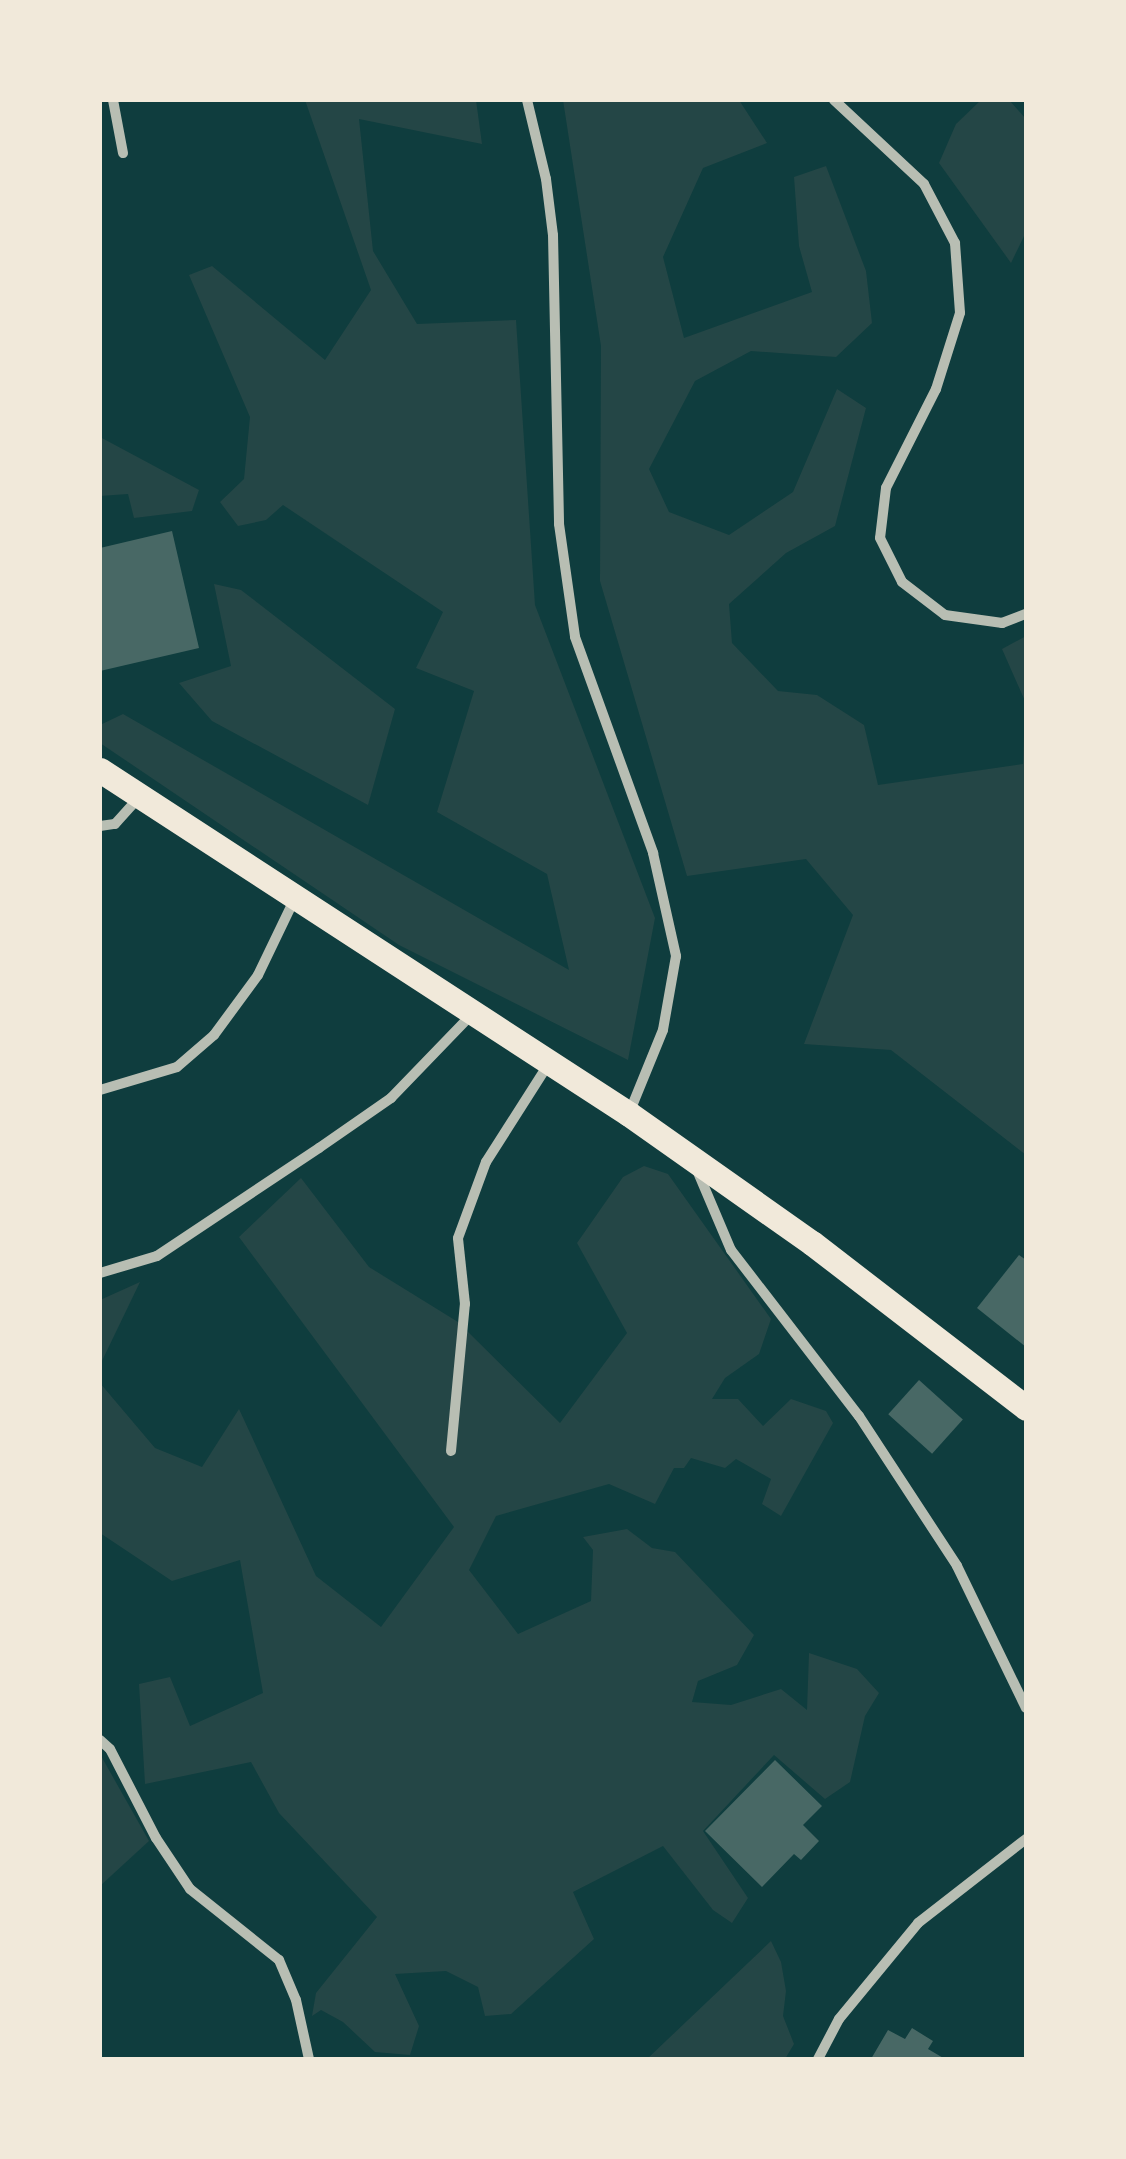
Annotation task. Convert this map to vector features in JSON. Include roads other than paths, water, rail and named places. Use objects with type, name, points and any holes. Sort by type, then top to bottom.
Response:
[{"type":"main road","points":[[100,770],[630,1114],[812,1243],[1026,1408]]},
{"type":"street","points":[[113,100],[124,153]]},
{"type":"street","points":[[528,100],[546,179],[553,235],[559,524],[575,637],[654,854],[676,956],[663,1030],[630,1114]]},
{"type":"street","points":[[834,100],[924,184],[955,243],[960,313],[936,388],[886,488],[880,538],[902,582],[945,615],[1002,623],[1026,614]]},
{"type":"street","points":[[100,826],[115,824],[140,795]]},
{"type":"street","points":[[100,1090],[177,1067],[214,1035],[258,974],[296,897]]},
{"type":"street","points":[[100,1273],[157,1256],[391,1098],[474,1012]]},
{"type":"street","points":[[451,1452],[464,1304],[458,1238],[486,1162],[550,1062]]},
{"type":"street","points":[[692,1160],[731,1250],[859,1416],[957,1566],[1026,1708]]},
{"type":"street","points":[[100,1740],[190,1889],[279,1960],[296,2000],[309,2059]]},
{"type":"street","points":[[818,2059],[848,2006],[918,1923],[1026,1839]]}]
